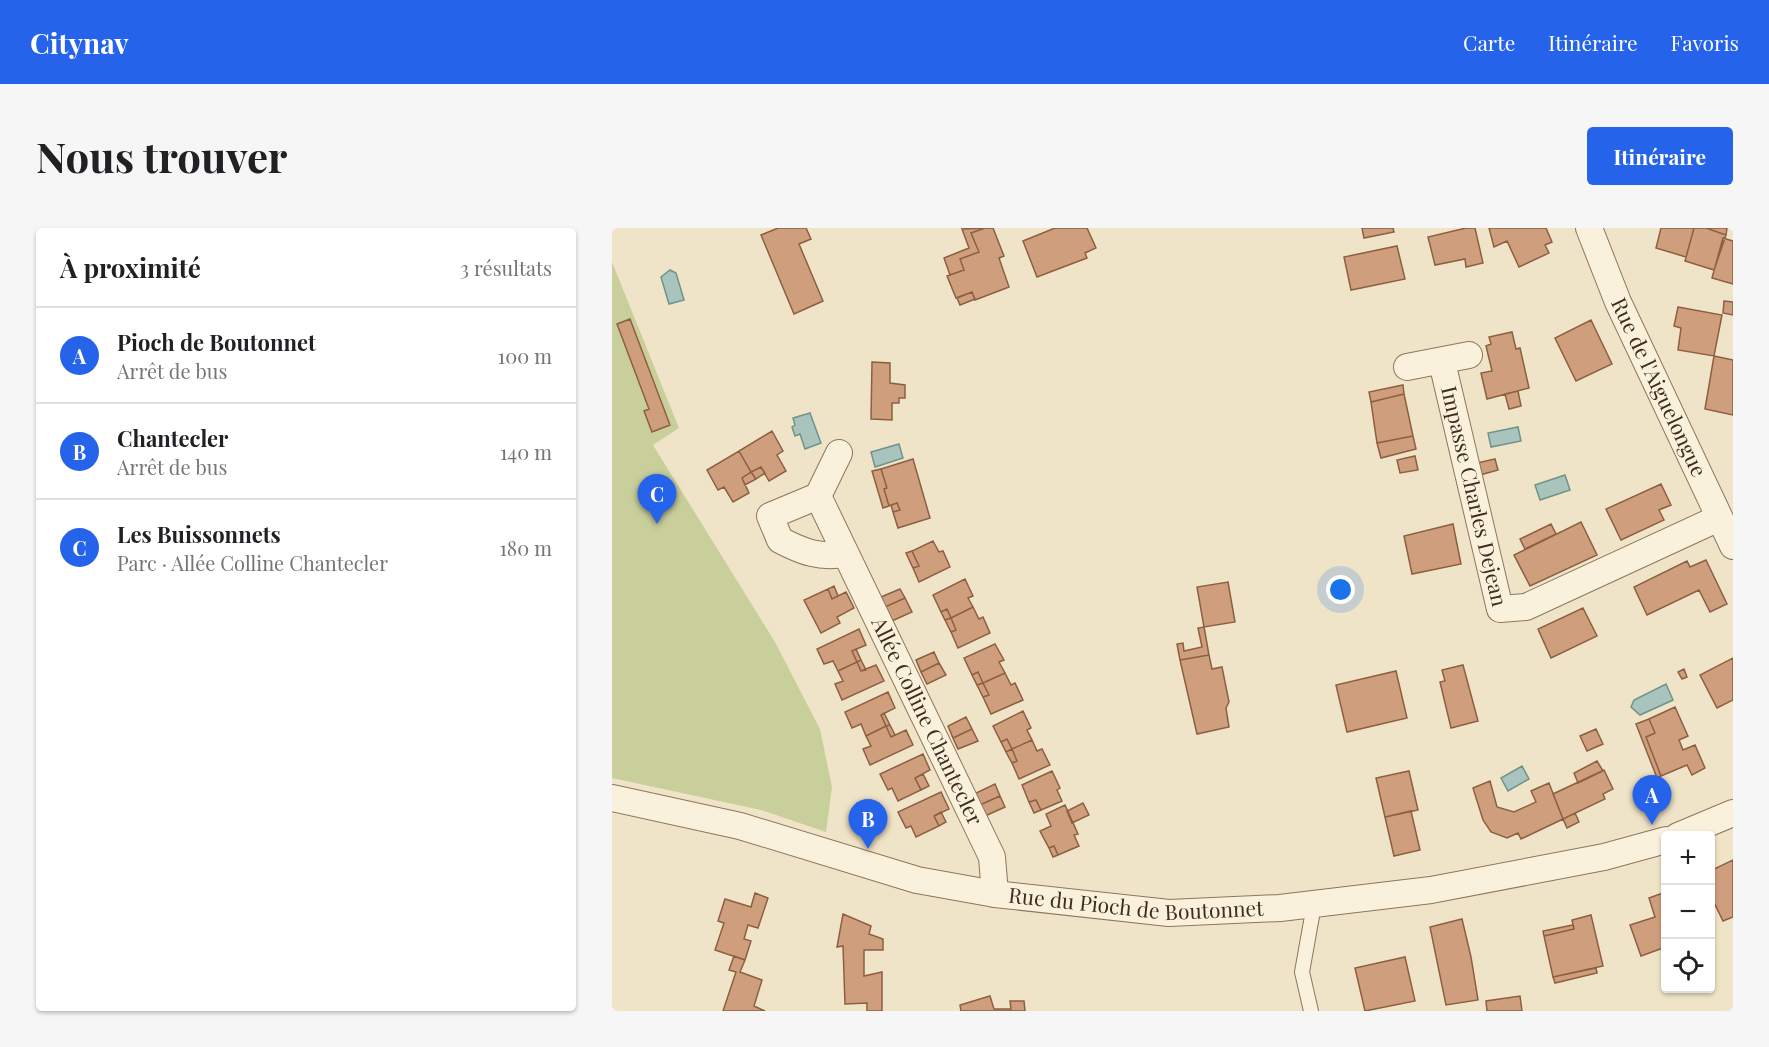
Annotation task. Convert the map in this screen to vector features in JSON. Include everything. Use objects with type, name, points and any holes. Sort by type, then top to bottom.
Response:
[{"type":"street","name":"Rue de l'Aiguelongue","points":[[1589,228],[1618,302],[1733,546]]},
{"type":"street","name":"Impasse Charles Dejean","points":[[1407,367],[1469,355]]},
{"type":"street","name":"Impasse Charles Dejean","points":[[1442,362],[1500,609],[1526,608],[1719,518]]},
{"type":"street","points":[[839,453],[818,496],[770,516],[780,540],[804,553],[824,557],[845,554]]},
{"type":"street","name":"Allée Colline Chantecler","points":[[818,496],[992,857],[995,894]]},
{"type":"street","name":"Rue du Pioch de Boutonnet","points":[[612,798],[740,826],[917,880],[995,894],[1169,913],[1314,905],[1431,890],[1604,857],[1661,841]]},
{"type":"street","points":[[1690,831],[1733,813]]},
{"type":"lane","points":[[1311,1011],[1302,972],[1314,905]]},
{"type":"green space","points":[[612,262],[679,428],[653,445],[775,642],[820,729],[832,787],[826,832],[761,810],[612,778]]},
{"type":"water","points":[[670,270],[676,273],[684,300],[669,304],[661,277]]},
{"type":"water","points":[[810,413],[821,443],[805,449],[800,434],[795,436],[792,427],[795,425],[793,418]]},
{"type":"water","points":[[1518,427],[1521,441],[1491,447],[1488,433]]},
{"type":"water","points":[[899,444],[903,458],[875,467],[871,452]]},
{"type":"water","points":[[1565,475],[1570,490],[1540,500],[1535,485]]},
{"type":"water","points":[[1666,684],[1673,700],[1640,715],[1631,707],[1634,700]]},
{"type":"water","points":[[1522,766],[1529,779],[1508,791],[1501,778]]},
{"type":"building","points":[[778,228],[806,228],[811,239],[799,244],[823,301],[794,314],[761,235]]},
{"type":"building","points":[[985,228],[971,233],[979,252],[960,259],[964,270],[950,275],[944,258],[969,248],[962,229]]},
{"type":"building","points":[[993,228],[1004,256],[999,258],[1009,287],[975,300],[972,292],[956,298],[947,276],[964,270],[960,259],[979,252],[971,233]]},
{"type":"building","points":[[1055,228],[1087,228],[1096,248],[1085,253],[1087,258],[1037,277],[1023,241]]},
{"type":"building","points":[[1362,228],[1393,228],[1394,232],[1364,238]]},
{"type":"building","points":[[1475,228],[1483,263],[1466,267],[1465,259],[1435,265],[1428,237]]},
{"type":"building","points":[[1489,228],[1546,228],[1552,242],[1545,245],[1549,253],[1519,267],[1507,241],[1494,247]]},
{"type":"building","points":[[1661,228],[1694,228],[1686,257],[1656,248]]},
{"type":"building","points":[[1694,228],[1706,228],[1726,235],[1714,270],[1685,261]]},
{"type":"building","points":[[1706,228],[1727,228],[1726,235]]},
{"type":"building","points":[[1723,238],[1733,241],[1733,284],[1712,278]]},
{"type":"building","points":[[1397,246],[1405,279],[1351,290],[1344,257]]},
{"type":"building","points":[[972,292],[975,299],[960,305],[957,298]]},
{"type":"building","points":[[1724,301],[1733,302],[1733,315],[1723,313]]},
{"type":"building","points":[[1678,307],[1722,315],[1714,356],[1678,350],[1681,328],[1674,326]]},
{"type":"building","points":[[630,319],[670,425],[652,432],[644,411],[649,409],[617,324]]},
{"type":"building","points":[[1591,320],[1612,364],[1576,381],[1555,338]]},
{"type":"building","points":[[1512,332],[1516,349],[1520,348],[1529,388],[1487,399],[1481,373],[1492,371],[1486,346],[1491,344],[1489,337]]},
{"type":"building","points":[[1714,356],[1733,360],[1733,415],[1705,409]]},
{"type":"building","points":[[872,362],[890,363],[890,383],[905,385],[905,398],[899,398],[899,403],[892,403],[892,420],[871,419]]},
{"type":"building","points":[[1403,385],[1404,394],[1371,402],[1369,392]]},
{"type":"building","points":[[1518,391],[1521,406],[1509,409],[1505,394]]},
{"type":"building","points":[[1404,394],[1413,436],[1377,443],[1371,402]]},
{"type":"building","points":[[772,431],[783,451],[777,455],[786,471],[769,481],[761,467],[751,472],[739,451]]},
{"type":"building","points":[[1413,436],[1416,449],[1381,458],[1377,443]]},
{"type":"building","points":[[739,451],[751,472],[742,478],[749,493],[733,502],[724,487],[718,490],[707,470]]},
{"type":"building","points":[[1415,456],[1418,470],[1400,473],[1397,460]]},
{"type":"building","points":[[913,459],[930,518],[898,528],[893,512],[900,510],[897,503],[889,506],[884,489],[887,488],[881,469]]},
{"type":"building","points":[[1495,459],[1498,470],[1480,475],[1477,463]]},
{"type":"building","points":[[761,467],[765,473],[756,479],[751,472]]},
{"type":"building","points":[[881,469],[887,488],[884,489],[889,506],[883,508],[872,471]]},
{"type":"building","points":[[751,472],[756,479],[745,485],[742,478]]},
{"type":"building","points":[[1661,484],[1671,505],[1659,510],[1664,520],[1621,540],[1606,509]]},
{"type":"building","points":[[897,503],[900,510],[893,512],[891,505]]},
{"type":"building","points":[[1581,522],[1597,555],[1530,586],[1514,555]]},
{"type":"building","points":[[1453,524],[1461,564],[1412,574],[1404,536]]},
{"type":"building","points":[[1551,524],[1556,534],[1525,549],[1520,539]]},
{"type":"building","points":[[933,541],[939,552],[943,551],[950,567],[919,582],[913,568],[919,566],[912,551]]},
{"type":"building","points":[[912,551],[919,566],[913,568],[906,553]]},
{"type":"building","points":[[1706,560],[1727,604],[1710,612],[1699,590],[1647,615],[1634,587],[1687,561],[1690,567]]},
{"type":"building","points":[[965,579],[973,596],[968,598],[973,607],[951,618],[947,609],[941,612],[933,595]]},
{"type":"building","points":[[1228,582],[1235,622],[1204,627],[1197,587]]},
{"type":"building","points":[[834,586],[838,596],[832,599],[828,589]]},
{"type":"building","points":[[828,589],[832,599],[846,592],[854,608],[837,617],[840,623],[821,633],[804,600]]},
{"type":"building","points":[[900,589],[905,598],[885,607],[881,597]]},
{"type":"building","points":[[905,598],[912,612],[892,621],[885,607]]},
{"type":"building","points":[[973,607],[979,619],[983,617],[990,633],[958,648],[951,632],[956,630],[951,618]]},
{"type":"building","points":[[1583,608],[1597,636],[1551,658],[1538,629]]},
{"type":"building","points":[[947,609],[951,618],[945,620],[941,612]]},
{"type":"building","points":[[951,618],[956,630],[951,632],[945,620]]},
{"type":"building","points":[[1204,627],[1209,655],[1180,660],[1177,644],[1183,643],[1184,651],[1202,647],[1198,628]]},
{"type":"building","points":[[859,629],[866,645],[852,651],[857,662],[838,671],[833,661],[824,664],[817,649]]},
{"type":"building","points":[[995,644],[1004,660],[999,662],[1005,673],[983,683],[978,672],[972,675],[964,658]]},
{"type":"building","points":[[856,649],[861,660],[857,662],[852,651]]},
{"type":"building","points":[[934,652],[939,663],[921,672],[916,660]]},
{"type":"building","points":[[1209,655],[1212,669],[1222,667],[1229,702],[1226,708],[1229,727],[1197,734],[1180,660]]},
{"type":"building","points":[[1733,658],[1733,700],[1717,708],[1700,675]]},
{"type":"building","points":[[861,660],[866,670],[861,671],[857,662]]},
{"type":"building","points":[[857,662],[861,671],[876,665],[884,681],[842,700],[835,684],[843,681],[838,671]]},
{"type":"building","points":[[939,663],[946,675],[927,684],[921,672]]},
{"type":"building","points":[[1463,665],[1478,721],[1451,728],[1440,682],[1445,681],[1442,670]]},
{"type":"building","points":[[1684,669],[1687,677],[1682,679],[1678,672]]},
{"type":"building","points":[[1396,671],[1407,718],[1347,732],[1336,685]]},
{"type":"building","points":[[978,672],[983,683],[977,685],[972,675]]},
{"type":"building","points":[[1005,673],[1011,685],[1015,683],[1023,700],[991,714],[983,697],[989,695],[983,683]]},
{"type":"building","points":[[983,683],[989,695],[983,697],[977,685]]},
{"type":"building","points":[[888,692],[895,708],[881,715],[886,726],[866,736],[861,724],[852,728],[845,712]]},
{"type":"building","points":[[1675,707],[1688,736],[1679,740],[1683,750],[1695,745],[1705,768],[1692,775],[1687,765],[1661,776],[1646,737],[1655,733],[1649,719]]},
{"type":"building","points":[[1023,711],[1031,728],[1027,730],[1032,740],[1012,749],[1007,739],[1001,742],[993,726]]},
{"type":"building","points":[[884,713],[890,725],[886,726],[881,715]]},
{"type":"building","points":[[966,717],[972,729],[953,738],[948,726]]},
{"type":"building","points":[[1649,719],[1655,733],[1646,737],[1661,776],[1657,778],[1636,724]]},
{"type":"building","points":[[890,725],[895,735],[891,737],[886,726]]},
{"type":"building","points":[[886,726],[891,737],[906,730],[913,745],[870,765],[863,749],[871,746],[866,736]]},
{"type":"building","points":[[972,729],[978,741],[958,749],[953,738]]},
{"type":"building","points":[[1596,729],[1603,744],[1587,751],[1580,736]]},
{"type":"building","points":[[1007,739],[1012,749],[1006,752],[1001,742]]},
{"type":"building","points":[[1032,740],[1037,751],[1042,749],[1050,765],[1019,779],[1012,763],[1017,761],[1012,749]]},
{"type":"building","points":[[1012,749],[1017,761],[1012,763],[1006,752]]},
{"type":"building","points":[[923,754],[930,770],[915,778],[921,790],[898,801],[892,788],[888,790],[880,774]]},
{"type":"building","points":[[1597,761],[1603,771],[1578,783],[1574,773]]},
{"type":"building","points":[[1604,770],[1613,789],[1603,794],[1605,799],[1563,819],[1553,794]]},
{"type":"building","points":[[1052,771],[1060,788],[1057,790],[1062,801],[1041,810],[1036,800],[1029,802],[1022,785]]},
{"type":"building","points":[[1409,771],[1418,810],[1385,817],[1376,778]]},
{"type":"building","points":[[923,774],[929,786],[921,790],[915,778]]},
{"type":"building","points":[[1490,781],[1497,807],[1514,812],[1536,802],[1531,791],[1549,783],[1563,819],[1521,839],[1518,833],[1507,838],[1491,832],[1483,820],[1473,788]]},
{"type":"building","points":[[995,784],[1000,796],[980,805],[974,794]]},
{"type":"building","points":[[941,792],[949,809],[934,816],[939,826],[916,837],[911,826],[906,828],[898,812]]},
{"type":"building","points":[[1000,796],[1005,807],[985,816],[980,805]]},
{"type":"building","points":[[1036,800],[1041,810],[1034,813],[1029,802]]},
{"type":"building","points":[[1083,803],[1089,815],[1072,823],[1067,811]]},
{"type":"building","points":[[1065,805],[1078,834],[1074,835],[1079,846],[1058,855],[1054,846],[1049,848],[1040,831],[1051,826],[1046,814]]},
{"type":"building","points":[[1411,811],[1420,850],[1394,856],[1385,817]]},
{"type":"building","points":[[941,812],[946,822],[939,826],[934,816]]},
{"type":"building","points":[[1575,813],[1579,822],[1567,828],[1563,819]]},
{"type":"building","points":[[1054,846],[1058,855],[1053,857],[1049,848]]},
{"type":"building","points":[[1733,860],[1733,917],[1723,921],[1715,904],[1715,869]]},
{"type":"building","points":[[755,893],[768,898],[758,928],[748,925],[744,939],[751,941],[745,960],[715,950],[724,923],[718,921],[725,899],[751,907]]},
{"type":"building","points":[[1661,894],[1661,949],[1641,956],[1630,925],[1655,917],[1649,898]]},
{"type":"building","points":[[843,914],[871,926],[869,934],[883,939],[883,950],[864,950],[864,976],[882,972],[882,1011],[867,1011],[867,1003],[845,1004],[843,946],[837,947]]},
{"type":"building","points":[[1591,915],[1603,966],[1553,977],[1544,936],[1574,929],[1572,920]]},
{"type":"building","points":[[1462,919],[1478,1000],[1446,1005],[1430,927]]},
{"type":"building","points":[[1573,925],[1574,929],[1544,936],[1543,931]]},
{"type":"building","points":[[734,956],[745,960],[740,972],[762,980],[754,1006],[765,1011],[723,1011],[736,972],[729,970]]},
{"type":"building","points":[[1405,957],[1415,1001],[1365,1011],[1355,968]]},
{"type":"building","points":[[1596,968],[1597,973],[1555,983],[1553,977]]},
{"type":"building","points":[[990,996],[994,1009],[1011,1009],[1010,1001],[1024,1001],[1025,1011],[961,1011],[960,1005]]},
{"type":"building","points":[[1520,996],[1522,1011],[1487,1011],[1486,1001]]},
{"type":"place","name":"Les Buissonnets","points":[[657,524]]},
{"type":"place","name":"Pioch de Boutonnet","points":[[1652,825]]},
{"type":"place","name":"Chantecler","points":[[868,849]]}]
